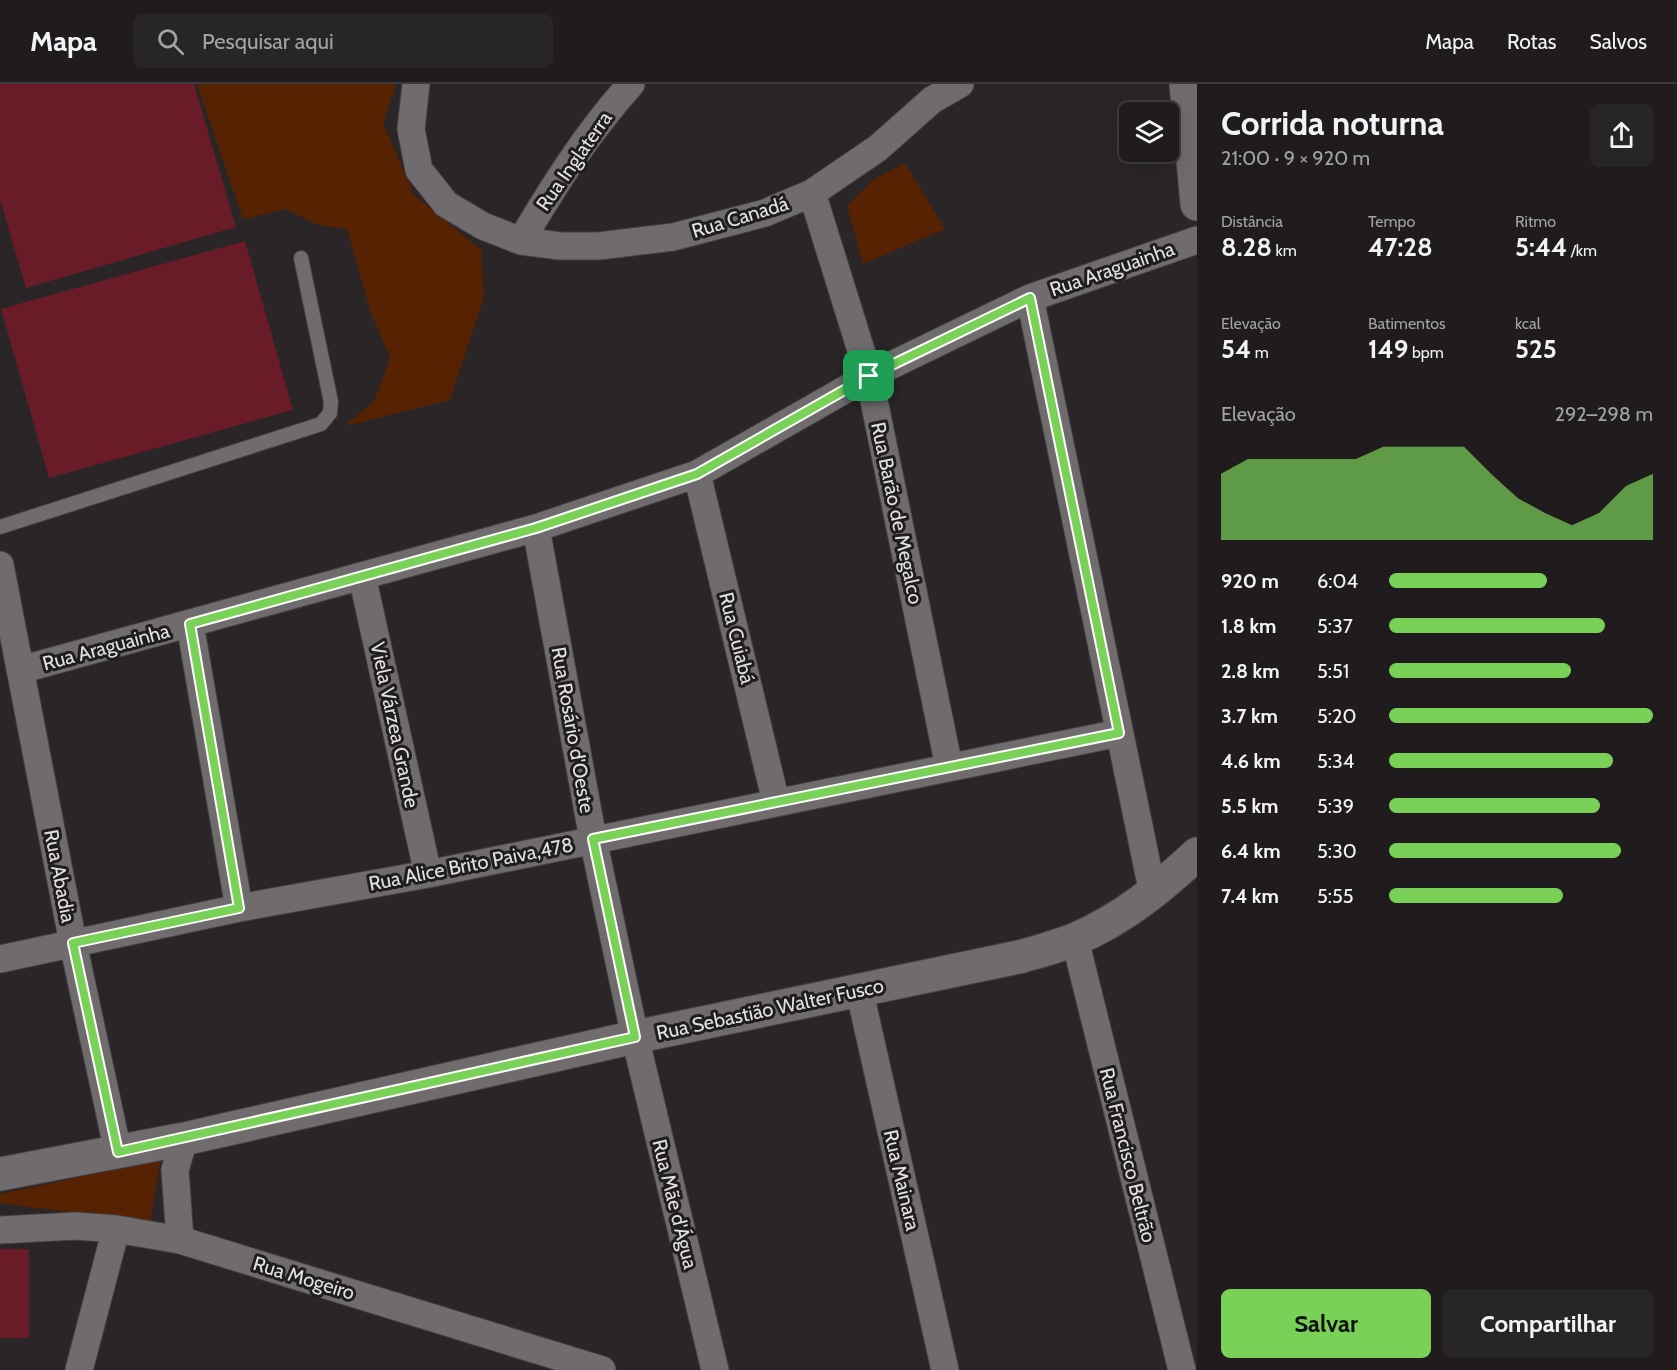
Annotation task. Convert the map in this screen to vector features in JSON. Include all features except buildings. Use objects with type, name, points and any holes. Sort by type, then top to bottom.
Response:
[{"type":"street","name":"Rua Canadá","points":[[416,84],[411,129],[419,170],[446,204],[483,226],[521,241],[560,246],[600,246],[673,237],[765,213],[812,193],[878,148],[932,100],[960,84]]},
{"type":"street","name":"Rua Inglaterra","points":[[521,241],[562,171],[600,119],[632,84]]},
{"type":"street","points":[[1186,84],[1197,204]]},
{"type":"street","name":"Rua Barão de Megalco","points":[[812,193],[869,376],[949,767]]},
{"type":"street","name":"Rua Araguainha","points":[[20,669],[536,528],[697,474],[869,376],[1030,298],[1197,240]]},
{"type":"street","points":[[1030,298],[1153,894]]},
{"type":"street","name":"Rua Cuiabá","points":[[697,474],[776,802]]},
{"type":"street","name":"Rua Rosário d'Oeste","points":[[536,528],[593,839],[635,1037]]},
{"type":"street","name":"Rua Abadia","points":[[0,565],[73,943],[118,1152]]},
{"type":"street","name":"Viela Várzea Grande","points":[[362,576],[428,874]]},
{"type":"street","points":[[190,624],[239,908]]},
{"type":"street","name":"Rua Alice Brito Paiva,478","points":[[0,958],[239,908],[428,874],[1119,733]]},
{"type":"street","name":"Rua Sebastião Walter Fusco","points":[[0,1174],[184,1139],[635,1037],[1023,956],[1075,940],[1115,919],[1153,894],[1197,854]]},
{"type":"street","name":"Rua Francisco Beltrão","points":[[1075,940],[1182,1370]]},
{"type":"street","name":"Rua Mainara","points":[[860,989],[945,1370]]},
{"type":"street","name":"Rua Mãe d'Água","points":[[635,1037],[715,1370]]},
{"type":"street","points":[[180,1240],[175,1170],[184,1139]]},
{"type":"street","name":"Rua Mogeiro","points":[[0,1230],[75,1226],[116,1229],[180,1240],[602,1370]]},
{"type":"street","points":[[80,1370],[116,1229]]},
{"type":"lane","points":[[0,527],[321,424],[330,413],[331,402],[301,258]]},
{"type":"shaded area","points":[[197,84],[396,84],[383,123],[414,195],[481,250],[484,297],[450,400],[345,426],[375,400],[390,358],[370,310],[347,229],[318,225],[286,209],[243,219]]},
{"type":"shaded area","points":[[905,163],[945,229],[863,264],[847,206],[874,179]]},
{"type":"shaded area","points":[[160,1160],[150,1223],[0,1203],[0,1194]]},
{"type":"route","points":[[1030,298],[1119,733],[593,839],[635,1037],[118,1152],[73,943],[239,908],[190,624],[536,528],[697,474],[869,376],[1030,298]]}]
